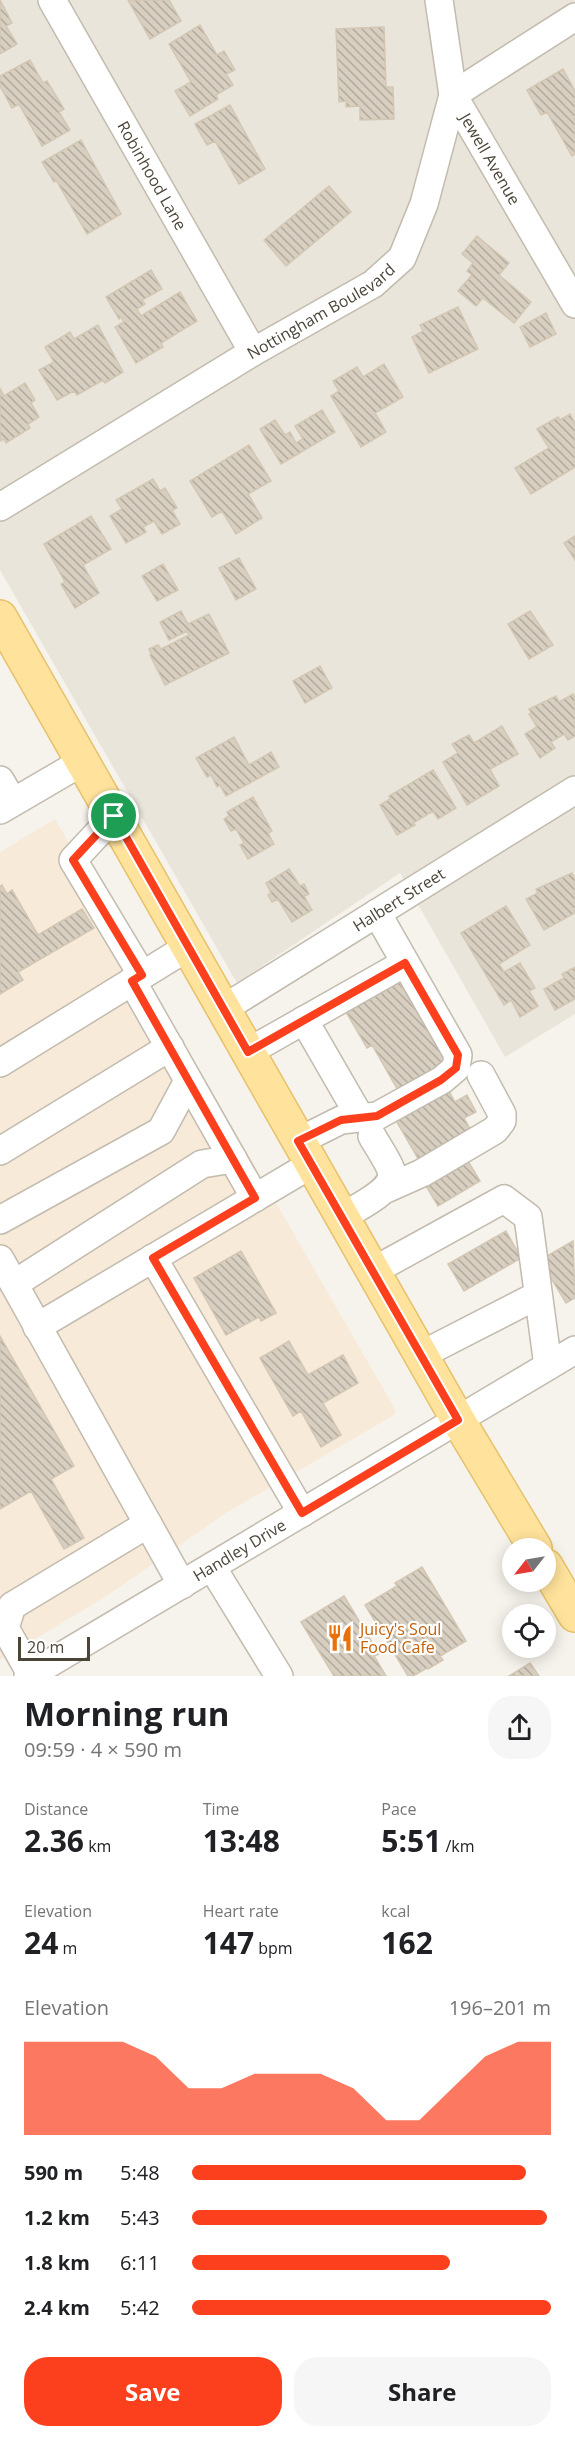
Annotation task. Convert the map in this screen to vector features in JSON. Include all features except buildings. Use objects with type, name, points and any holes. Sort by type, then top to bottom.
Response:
[{"type":"main road","points":[[0,618],[458,1420],[529,1538]]},
{"type":"main road","points":[[556,1583],[575,1615]]},
{"type":"street","name":"Robinhood Lane","points":[[52,0],[253,352]]},
{"type":"street","name":"Jewell Avenue","points":[[439,0],[453,95],[575,304]]},
{"type":"street","points":[[453,95],[575,17]]},
{"type":"street","name":"Nottingham Boulevard","points":[[0,507],[253,352],[373,284],[402,258],[424,204],[453,95]]},
{"type":"street","points":[[4,797],[82,762]]},
{"type":"street","name":"Halbert Street","points":[[223,1009],[575,790]]},
{"type":"street","points":[[114,816],[73,860],[137,978],[188,1081],[255,1198]]},
{"type":"street","points":[[366,1126],[377,1116],[441,1080],[456,1068],[458,1055],[377,914]]},
{"type":"street","points":[[0,1063],[188,946]]},
{"type":"street","points":[[248,1052],[405,963]]},
{"type":"street","points":[[304,1020],[391,1171],[391,1180],[386,1189]]},
{"type":"street","points":[[0,1151],[170,1047]]},
{"type":"street","points":[[342,1216],[386,1189],[422,1173],[495,1130],[502,1121],[502,1114],[481,1075]]},
{"type":"street","points":[[0,1220],[161,1131],[188,1081]]},
{"type":"street","points":[[38,1327],[255,1198],[341,1120],[366,1126]]},
{"type":"street","points":[[14,1284],[202,1164],[233,1159]]},
{"type":"street","points":[[373,1271],[504,1199],[528,1217],[548,1366]]},
{"type":"street","points":[[153,1258],[302,1513]]},
{"type":"street","points":[[0,1259],[182,1585]]},
{"type":"street","points":[[421,1354],[538,1295]]},
{"type":"street","name":"Handley Drive","points":[[29,1675],[575,1350]]},
{"type":"street","points":[[29,1675],[5,1628],[12,1606],[147,1524]]},
{"type":"street","points":[[212,1567],[279,1676]]},
{"type":"shaded area","points":[[0,0],[575,0],[575,1014],[505,1057],[400,873],[237,983],[0,570]]},
{"type":"shaded area","points":[[55,819],[396,1411],[394,1415],[226,1513],[108,1595],[0,1660],[0,852]]},
{"type":"place","name":"Juicy's Soul Food Cafe","points":[[340,1638]]},
{"type":"route","points":[[114,816],[248,1052],[405,963],[458,1055],[456,1068],[441,1080],[377,1116],[341,1120],[298,1141],[458,1420],[302,1513],[153,1258],[255,1198],[132,981],[142,975],[73,860],[114,816]]}]
